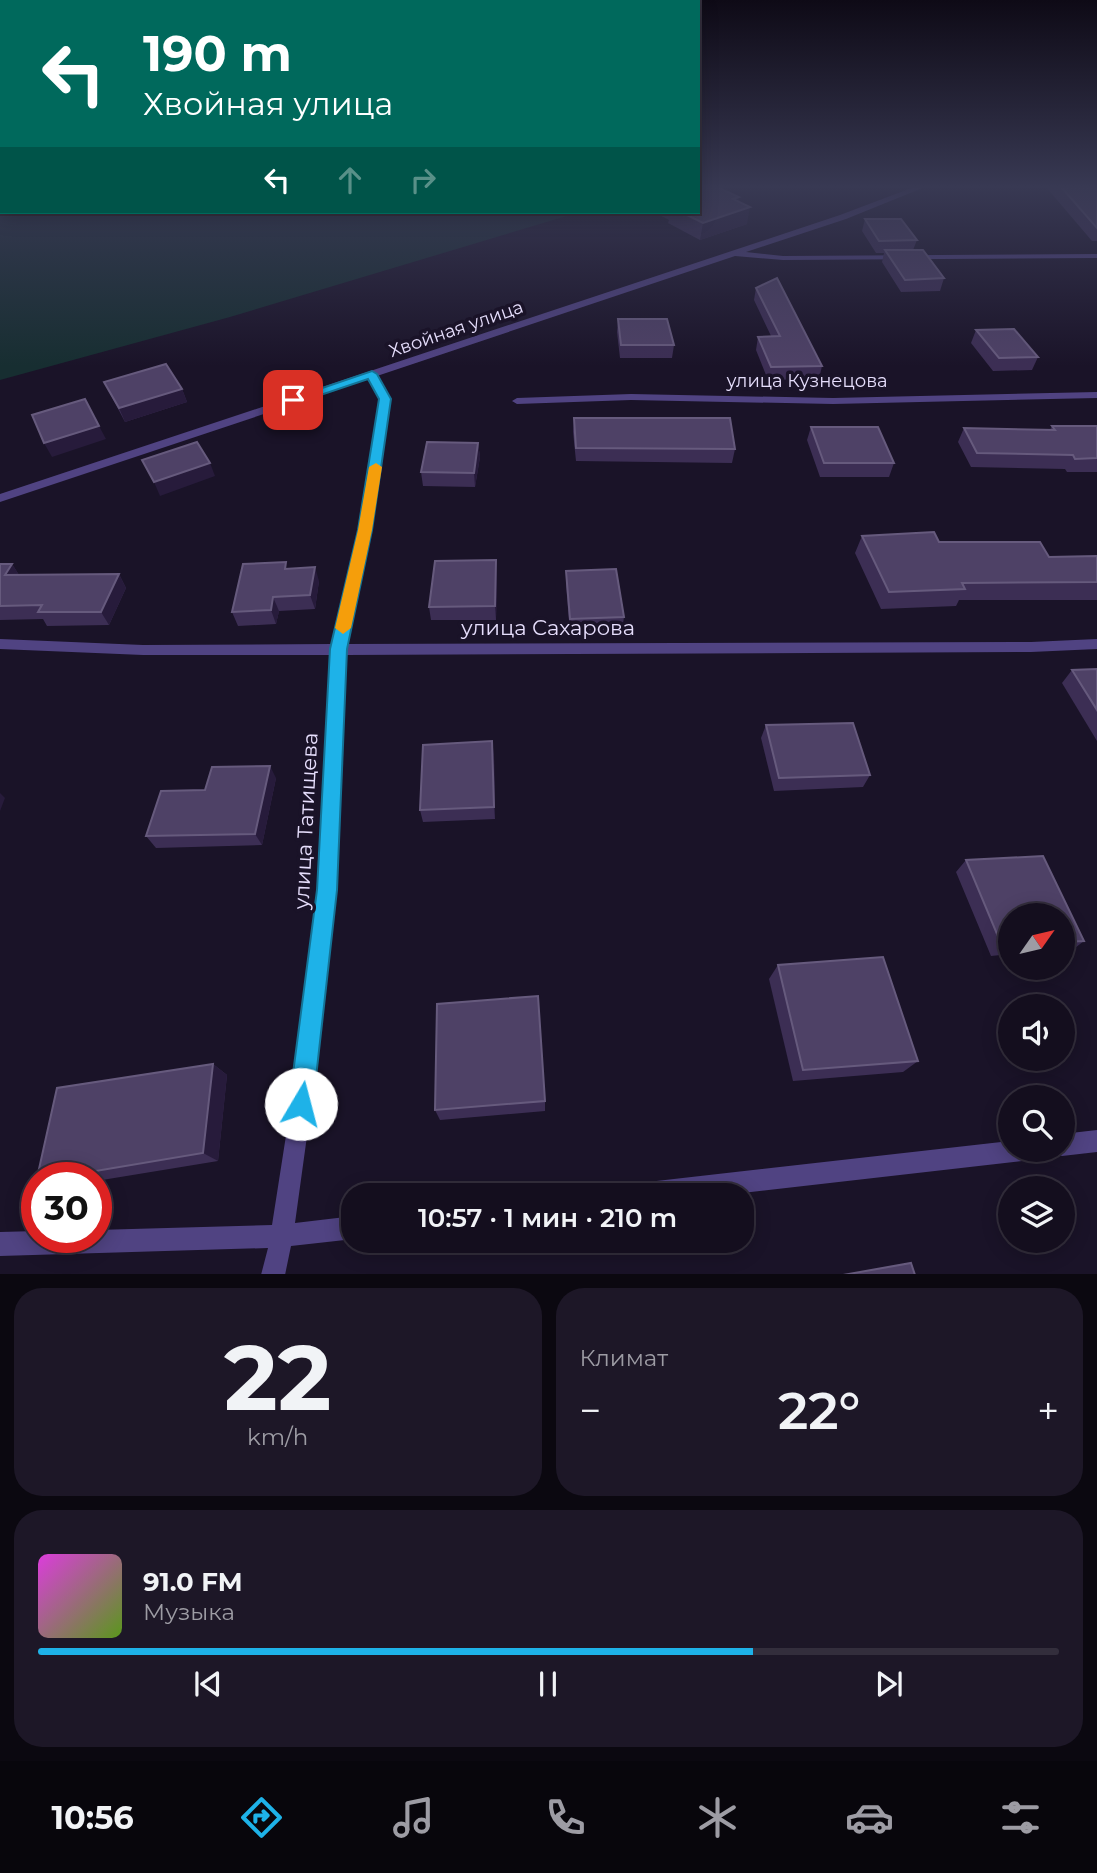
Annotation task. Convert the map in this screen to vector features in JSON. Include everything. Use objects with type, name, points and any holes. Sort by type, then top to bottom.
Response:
[{"type":"street","name":"Хвойная улица","points":[[0,498],[751,246]]},
{"type":"street","points":[[732,253],[783,258],[1097,256]]},
{"type":"street","name":"улица Татищева","points":[[273,1274],[282,1236],[305,1078],[327,890],[338,649],[365,530],[385,399],[372,374]]},
{"type":"street","name":"улица Кузнецова","points":[[517,401],[631,397],[833,401],[1097,395]]},
{"type":"street","name":"улица Сахарова","points":[[0,644],[143,650],[1031,647],[1097,644]]},
{"type":"street","points":[[1075,1144],[1097,1141]]},
{"type":"street","points":[[735,1183],[998,1153]]},
{"type":"street","points":[[0,1244],[282,1236],[341,1229]]},
{"type":"green space","points":[[0,246],[465,246],[230,317],[0,380]]},
{"type":"building","points":[[885,250],[923,250],[944,278],[905,280]]},
{"type":"building","points":[[777,278],[822,366],[771,367],[758,337],[780,336],[756,288]]},
{"type":"building","points":[[618,319],[667,319],[674,345],[621,345]]},
{"type":"building","points":[[1014,329],[1038,357],[999,358],[976,330]]},
{"type":"building","points":[[166,364],[182,389],[119,408],[104,382]]},
{"type":"building","points":[[85,399],[99,426],[44,443],[32,415]]},
{"type":"building","points":[[574,418],[730,418],[735,449],[576,448]]},
{"type":"building","points":[[1052,426],[1097,426],[1097,458],[977,453],[964,428],[1055,430]]},
{"type":"building","points":[[811,427],[878,427],[894,463],[824,463]]},
{"type":"building","points":[[197,442],[210,463],[154,482],[142,460]]},
{"type":"building","points":[[427,442],[478,443],[474,473],[421,472]]},
{"type":"building","points":[[934,532],[939,542],[1040,542],[1049,557],[1097,556],[1097,582],[962,583],[965,589],[889,592],[862,536]]},
{"type":"building","points":[[496,560],[495,606],[429,607],[435,561]]},
{"type":"building","points":[[286,562],[285,569],[315,567],[310,595],[273,597],[271,610],[232,612],[243,564]]},
{"type":"building","points":[[0,564],[12,564],[5,575],[119,574],[101,612],[38,612],[42,605],[0,606]]},
{"type":"building","points":[[616,569],[624,617],[570,619],[566,571]]},
{"type":"building","points":[[1097,669],[1097,710],[1072,670]]},
{"type":"building","points":[[853,723],[870,775],[779,778],[766,725]]},
{"type":"building","points":[[492,741],[494,807],[420,810],[423,745]]},
{"type":"building","points":[[270,766],[255,834],[146,836],[161,791],[205,790],[212,767]]},
{"type":"building","points":[[1043,856],[1066,903],[998,903],[998,936],[966,860]]},
{"type":"building","points":[[1075,922],[1084,941],[1075,941]]},
{"type":"building","points":[[883,957],[918,1061],[803,1070],[778,965]]},
{"type":"building","points":[[538,996],[545,1101],[435,1110],[437,1004]]},
{"type":"building","points":[[213,1064],[203,1153],[112,1168],[112,1162],[41,1162],[57,1088]]},
{"type":"building","points":[[911,1263],[915,1274],[849,1274]]},
{"type":"slow traffic","points":[[343,628],[376,467]]},
{"type":"route","points":[[293,400],[372,374],[385,399],[365,530],[338,649],[327,890],[301,1104]]}]
